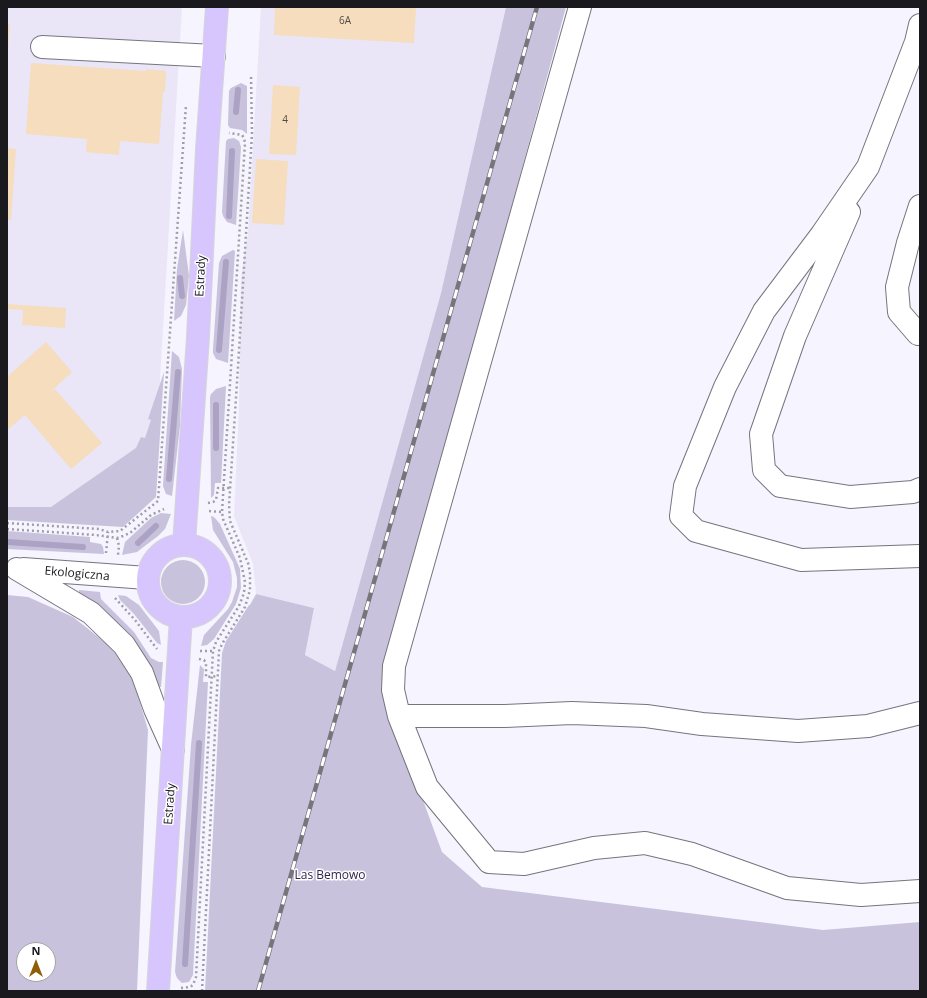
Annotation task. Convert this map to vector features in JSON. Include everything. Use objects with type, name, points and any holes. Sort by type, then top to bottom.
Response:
[{"type":"main road","name":"Estrady","points":[[184,544],[198,337],[208,132],[217,7]]},
{"type":"main road","points":[[184,544],[198,547],[210,556],[218,568],[220,582],[216,596],[208,608],[195,615],[181,616],[169,614],[159,607],[152,598],[148,588],[147,578],[153,562],[161,553],[171,546],[184,544]]},
{"type":"main road","name":"Estrady","points":[[158,991],[181,616]]},
{"type":"street","points":[[580,7],[394,666],[393,690],[399,716],[427,787],[489,862],[524,864],[594,848],[645,843],[692,854],[787,888],[861,895],[920,891]]},
{"type":"street","points":[[920,25],[916,42],[868,167],[795,336],[761,434],[764,470],[780,486],[850,497],[913,492],[920,489]]},
{"type":"street","points":[[42,47],[214,56]]},
{"type":"street","points":[[868,167],[822,234],[764,311],[725,387],[685,486],[681,516],[696,532],[800,560],[920,556]]},
{"type":"street","points":[[920,206],[908,243],[897,287],[898,312],[918,334],[920,333]]},
{"type":"street","points":[[12,568],[91,613],[124,645],[142,673],[155,709],[173,749]]},
{"type":"street","name":"Ekologiczna","points":[[12,568],[147,578]]},
{"type":"street","points":[[399,716],[505,716],[572,713],[602,714],[646,716],[702,724],[798,731],[868,726],[920,713]]},
{"type":"path","points":[[202,991],[219,651],[244,607],[250,590],[250,572],[248,563],[230,521],[229,505],[252,134],[251,74]]},
{"type":"path","points":[[7,523],[99,529],[108,532],[120,531],[158,501],[186,105]]},
{"type":"path","points":[[180,988],[190,987],[193,985],[196,977],[213,651],[216,642],[239,606],[244,593],[244,582],[240,558],[223,519],[222,512],[244,138],[242,135],[237,133],[208,132]]},
{"type":"path","points":[[7,529],[108,536],[117,538],[119,546],[110,576]]},
{"type":"path","points":[[108,532],[110,576],[116,600],[135,620],[156,648],[160,651],[204,660],[206,663],[206,677],[218,676]]},
{"type":"path","points":[[179,654],[213,651]]},
{"type":"shaded area","points":[[7,7],[182,7],[153,498],[7,518]]},
{"type":"shaded area","points":[[261,7],[506,7],[441,293],[335,671],[305,655],[314,608],[256,594],[253,564],[234,516],[239,404],[241,278],[248,232]]},
{"type":"green space","name":"Las Bemowo","points":[[506,7],[566,7],[381,686],[442,852],[482,887],[823,930],[920,922],[920,991],[205,991],[222,653],[226,641],[256,594],[314,608],[305,655],[335,671],[441,293]]},
{"type":"green space","points":[[241,83],[247,86],[247,134],[242,130],[230,128],[228,125],[229,91],[231,88]]},
{"type":"green space","points":[[234,138],[239,141],[241,147],[236,225],[227,222],[222,212],[226,141]]},
{"type":"green space","points":[[183,230],[189,276],[186,305],[181,316],[174,321],[177,269]]},
{"type":"green space","points":[[233,250],[235,251],[228,363],[216,359],[213,349],[219,263],[222,256]]},
{"type":"green space","points":[[172,351],[179,357],[182,369],[180,426],[172,496],[166,494],[163,486]]},
{"type":"green space","points":[[164,372],[156,497],[123,527],[7,520],[7,507],[51,507],[136,448],[141,437],[145,438],[151,420],[148,419]]},
{"type":"green space","points":[[226,386],[221,483],[215,483],[214,495],[211,498],[210,397],[216,389]]},
{"type":"green space","points":[[161,513],[171,514],[165,529],[137,552],[122,555],[125,542],[151,518]]},
{"type":"green space","points":[[211,516],[214,517],[220,524],[240,569],[241,588],[236,604],[214,639],[207,645],[201,646],[204,635],[228,609],[237,587],[237,578],[233,562],[213,530]]},
{"type":"green space","points":[[7,531],[90,537],[90,542],[101,544],[104,554],[7,549]]},
{"type":"green space","points":[[179,560],[187,560],[199,566],[205,578],[205,586],[199,598],[187,604],[179,604],[167,598],[161,586],[161,578],[167,566]]},
{"type":"green space","points":[[79,590],[100,592],[101,599],[134,632],[151,658],[159,662],[163,662],[161,687],[157,687],[132,640],[106,613],[79,594]]},
{"type":"green space","points":[[7,595],[28,597],[73,617],[111,647],[134,682],[148,730],[137,991],[7,991]]},
{"type":"green space","points":[[118,595],[126,596],[139,605],[159,631],[161,645],[157,643],[134,614],[120,600]]},
{"type":"green space","points":[[200,665],[204,669],[203,682],[208,682],[193,975],[189,982],[182,983],[177,978],[175,972],[191,745]]},
{"type":"building","points":[[275,7],[416,7],[414,43],[274,35]]},
{"type":"building","points":[[7,24],[10,24],[8,50],[7,50]]},
{"type":"building","points":[[31,63],[166,71],[159,144],[120,141],[119,155],[86,152],[87,139],[26,134]]},
{"type":"building","points":[[273,85],[300,87],[296,155],[269,154]]},
{"type":"building","points":[[7,148],[16,149],[11,220],[7,220]]},
{"type":"building","points":[[256,159],[288,161],[284,225],[252,223]]},
{"type":"building","points":[[7,304],[66,308],[65,328],[22,325],[23,310],[7,309]]},
{"type":"building","points":[[46,342],[72,372],[48,394],[55,389],[102,443],[71,469],[25,415],[7,430],[7,377]]},
{"type":"waterway","points":[[236,112],[238,90]]},
{"type":"waterway","points":[[229,216],[232,151]]},
{"type":"waterway","points":[[219,350],[226,262]]},
{"type":"waterway","points":[[180,278],[182,296]]},
{"type":"waterway","points":[[169,479],[178,372]]},
{"type":"waterway","points":[[216,405],[216,448]]},
{"type":"waterway","points":[[138,543],[156,526]]},
{"type":"waterway","points":[[7,542],[83,547]]},
{"type":"waterway","points":[[185,964],[199,743]]},
{"type":"railway","points":[[258,991],[537,7]]}]
